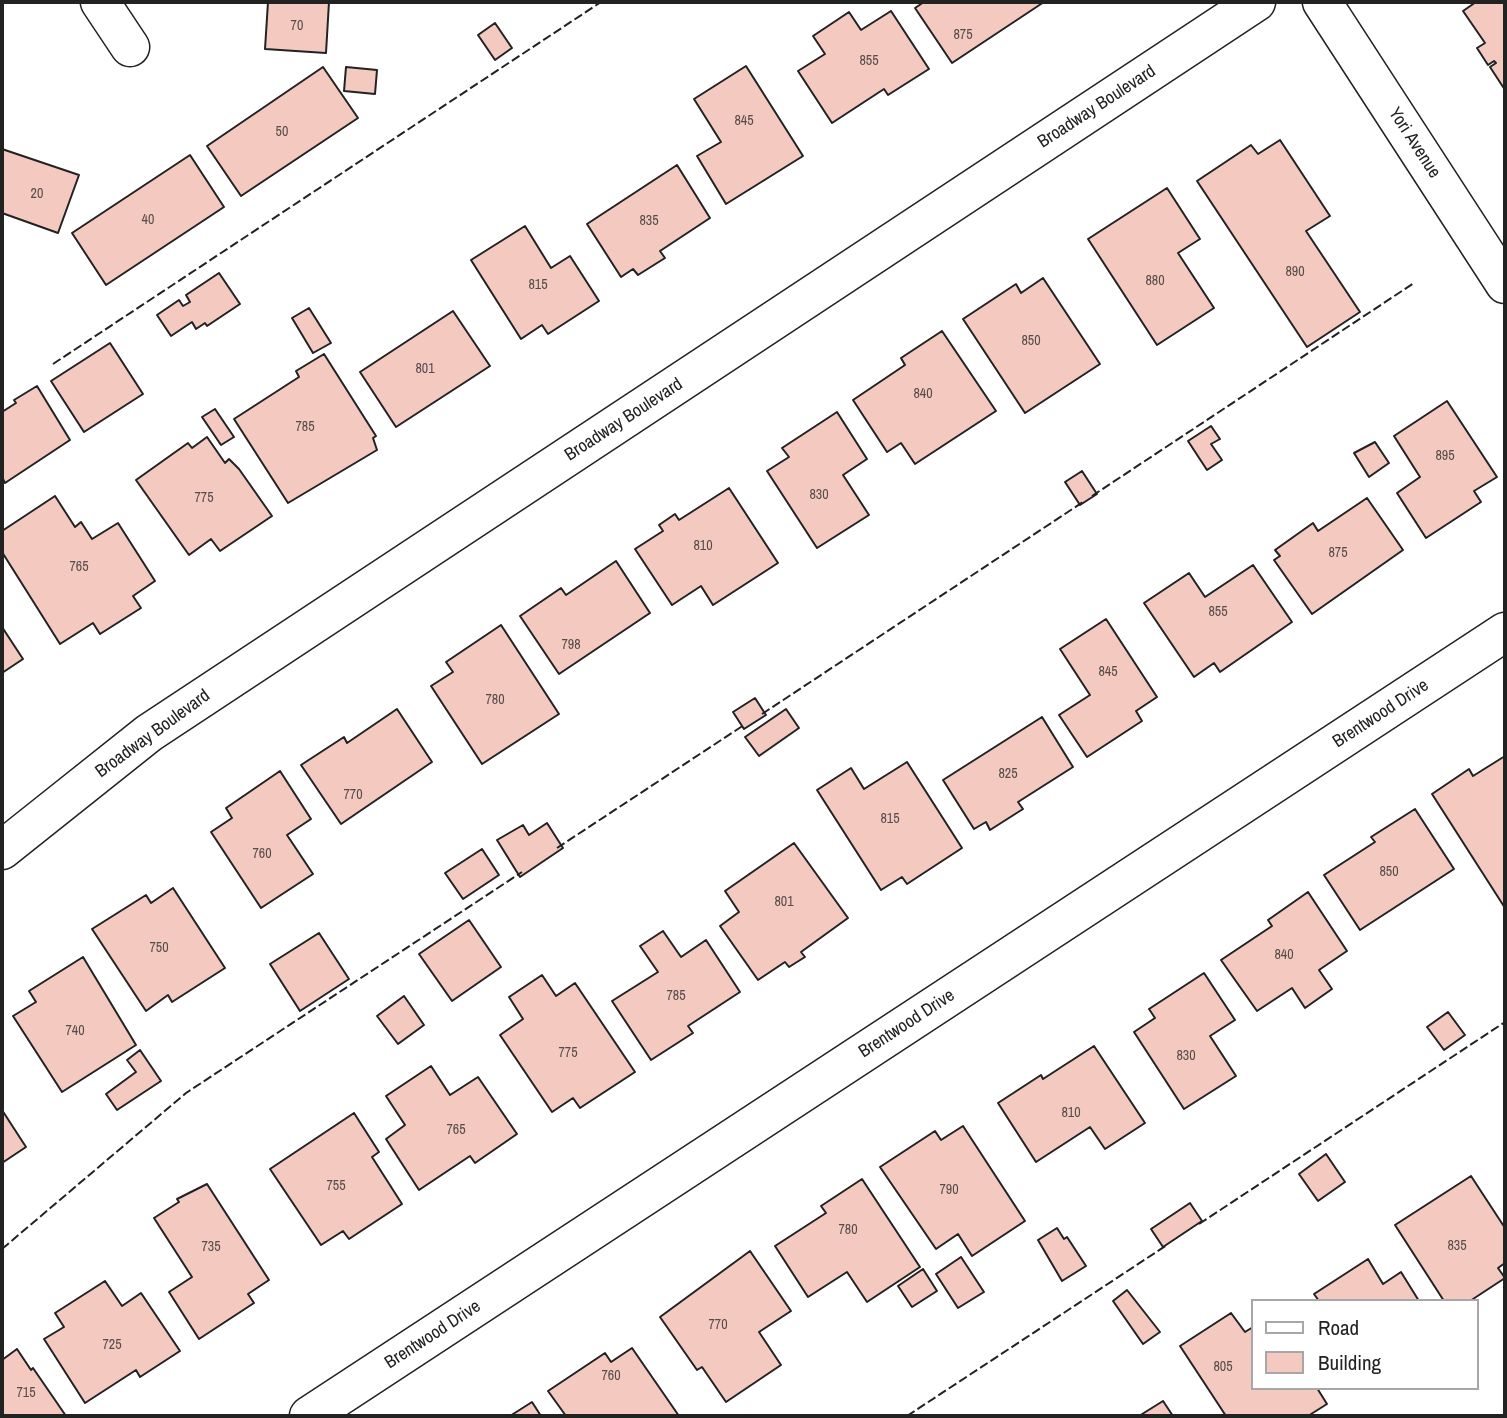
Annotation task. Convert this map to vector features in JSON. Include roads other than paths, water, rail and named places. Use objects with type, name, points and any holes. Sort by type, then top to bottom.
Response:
[{"type":"street","points":[[100,2],[130,47]]},
{"type":"street","name":"Broadway Boulevard","points":[[2,850],[149,733],[1256,2]]},
{"type":"street","name":"Yori Avenue","points":[[1322,2],[1505,284]]},
{"type":"street","name":"Brentwood Drive","points":[[309,1416],[1505,632]]}]
